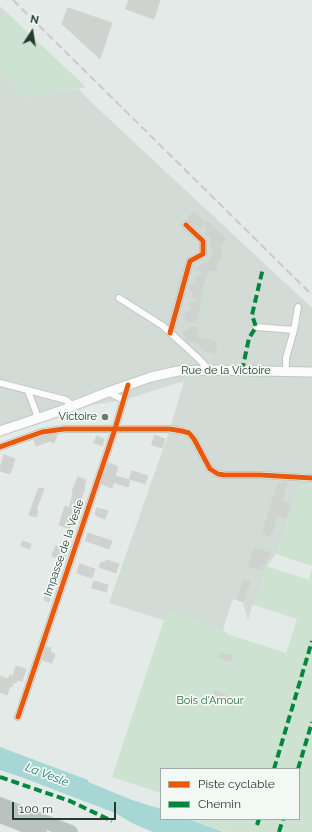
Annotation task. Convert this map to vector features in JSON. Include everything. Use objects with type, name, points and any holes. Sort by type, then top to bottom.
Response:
[{"type":"highway","points":[[0,804],[72,832]]},
{"type":"highway","points":[[0,816],[40,832]]},
{"type":"street","points":[[170,333],[190,260],[203,254],[203,241],[186,225]]},
{"type":"street","points":[[119,298],[163,326],[209,370]]},
{"type":"street","points":[[286,371],[286,358],[294,330],[298,307]]},
{"type":"street","points":[[256,327],[294,330]]},
{"type":"street","name":"Rue de la Victoire","points":[[0,431],[151,377],[178,371],[209,370],[312,372]]},
{"type":"street","points":[[0,383],[66,400],[73,406]]},
{"type":"street","name":"Impasse de la Vesle","points":[[18,717],[115,429],[128,386]]},
{"type":"street","points":[[28,391],[37,419]]},
{"type":"street","points":[[108,392],[124,400]]},
{"type":"street","points":[[0,447],[42,432],[64,429],[170,429],[189,434],[194,439],[210,469],[218,474],[312,478]]},
{"type":"shaded area","points":[[0,6],[93,104],[312,308],[312,514],[267,566],[254,605],[252,605],[248,621],[243,602],[233,599],[220,638],[109,603],[170,429],[184,381],[127,399],[93,405],[0,435]]},
{"type":"green space","points":[[5,11],[86,87],[27,99],[0,70],[0,18]]},
{"type":"green space","points":[[297,484],[312,484],[312,566],[276,554]]},
{"type":"green space","name":"Bois d'Amour","points":[[266,566],[309,580],[312,569],[312,832],[227,832],[192,820],[300,820],[300,768],[160,768],[160,793],[112,777],[167,611],[223,629],[227,634],[286,653],[297,619],[254,605]]},
{"type":"water","name":"La Vesle","points":[[0,747],[88,780],[88,782],[132,800],[160,809],[160,820],[191,820],[224,832],[153,832],[134,824],[115,813],[0,770]]},
{"type":"building","points":[[129,0],[160,0],[154,19],[126,9]]},
{"type":"building","points":[[68,8],[112,23],[100,59],[62,24]]},
{"type":"building","points":[[194,212],[206,223],[201,229],[196,225],[192,225],[188,221],[188,218]]},
{"type":"building","points":[[207,221],[226,239],[221,244],[221,258],[219,258],[215,271],[208,269],[199,299],[192,297],[193,293],[189,286],[197,282],[195,278],[204,272],[194,269],[210,260],[214,248],[211,248],[211,235],[206,235]]},
{"type":"building","points":[[202,298],[195,323],[187,321],[184,314],[192,309],[189,304]]},
{"type":"building","points":[[193,327],[198,328],[196,336],[217,342],[215,353],[203,350],[199,343],[187,340],[183,333]]},
{"type":"building","points":[[57,435],[54,443],[50,441],[36,446],[34,440],[44,436]]},
{"type":"building","points":[[155,435],[165,439],[162,448],[152,445]]},
{"type":"building","points":[[97,436],[104,439],[102,446],[94,443]]},
{"type":"building","points":[[4,455],[15,459],[10,474],[0,471]]},
{"type":"building","points":[[109,463],[118,467],[115,476],[130,480],[128,487],[114,482],[112,488],[101,484]]},
{"type":"building","points":[[132,471],[148,476],[145,484],[130,479]]},
{"type":"building","points":[[78,477],[86,480],[85,488],[80,502],[82,502],[77,515],[74,514],[70,529],[59,525],[65,506],[69,508],[72,493]]},
{"type":"building","points":[[287,483],[282,499],[290,504],[287,516],[285,518],[277,515],[272,533],[270,532],[269,536],[262,534],[278,484]]},
{"type":"building","points":[[39,488],[44,489],[36,510],[38,511],[36,517],[29,515]]},
{"type":"building","points":[[97,508],[108,511],[105,519],[95,515]]},
{"type":"building","points":[[88,533],[112,541],[109,549],[86,541]]},
{"type":"building","points":[[23,541],[31,544],[30,549],[21,546]]},
{"type":"building","points":[[56,546],[65,549],[63,553],[66,554],[64,560],[52,556]]},
{"type":"building","points":[[255,548],[271,553],[269,559],[267,558],[264,565],[262,564],[260,570],[249,566]]},
{"type":"building","points":[[106,560],[119,564],[116,573],[99,567],[101,562],[105,563]]},
{"type":"building","points":[[80,564],[95,569],[92,578],[77,573]]},
{"type":"building","points":[[244,580],[250,582],[243,602],[238,600]]},
{"type":"building","points":[[94,581],[108,585],[106,592],[92,588]]},
{"type":"building","points":[[47,591],[52,593],[49,602],[44,600]]},
{"type":"building","points":[[46,647],[51,648],[50,652],[55,654],[52,663],[42,660]]},
{"type":"building","points":[[221,653],[233,656],[231,661],[219,658]]},
{"type":"building","points":[[16,666],[26,669],[22,681],[17,680],[16,683],[13,682],[7,695],[0,692],[0,676],[8,679],[10,675],[13,676]]},
{"type":"building","points":[[215,691],[227,696],[224,702],[213,697]]},
{"type":"railway","points":[[13,0],[312,295]]},
{"type":"marked path","points":[[242,371],[249,338],[256,327],[252,315],[263,268]]},
{"type":"marked path","points":[[274,768],[312,641]]},
{"type":"marked path","points":[[298,768],[312,722]]},
{"type":"marked path","points":[[0,777],[70,801],[112,821]]},
{"type":"marked path","points":[[257,825],[259,820]]},
{"type":"marked path","points":[[279,832],[283,820]]},
{"type":"cycle path","points":[[170,333],[190,261],[203,254],[203,241],[186,225]]},
{"type":"cycle path","points":[[18,717],[115,429],[128,385]]},
{"type":"cycle path","points":[[0,447],[42,432],[64,429],[170,429],[189,433],[194,439],[210,469],[218,474],[312,478]]},
{"type":"place","name":"Victoire","points":[[105,417]]}]
